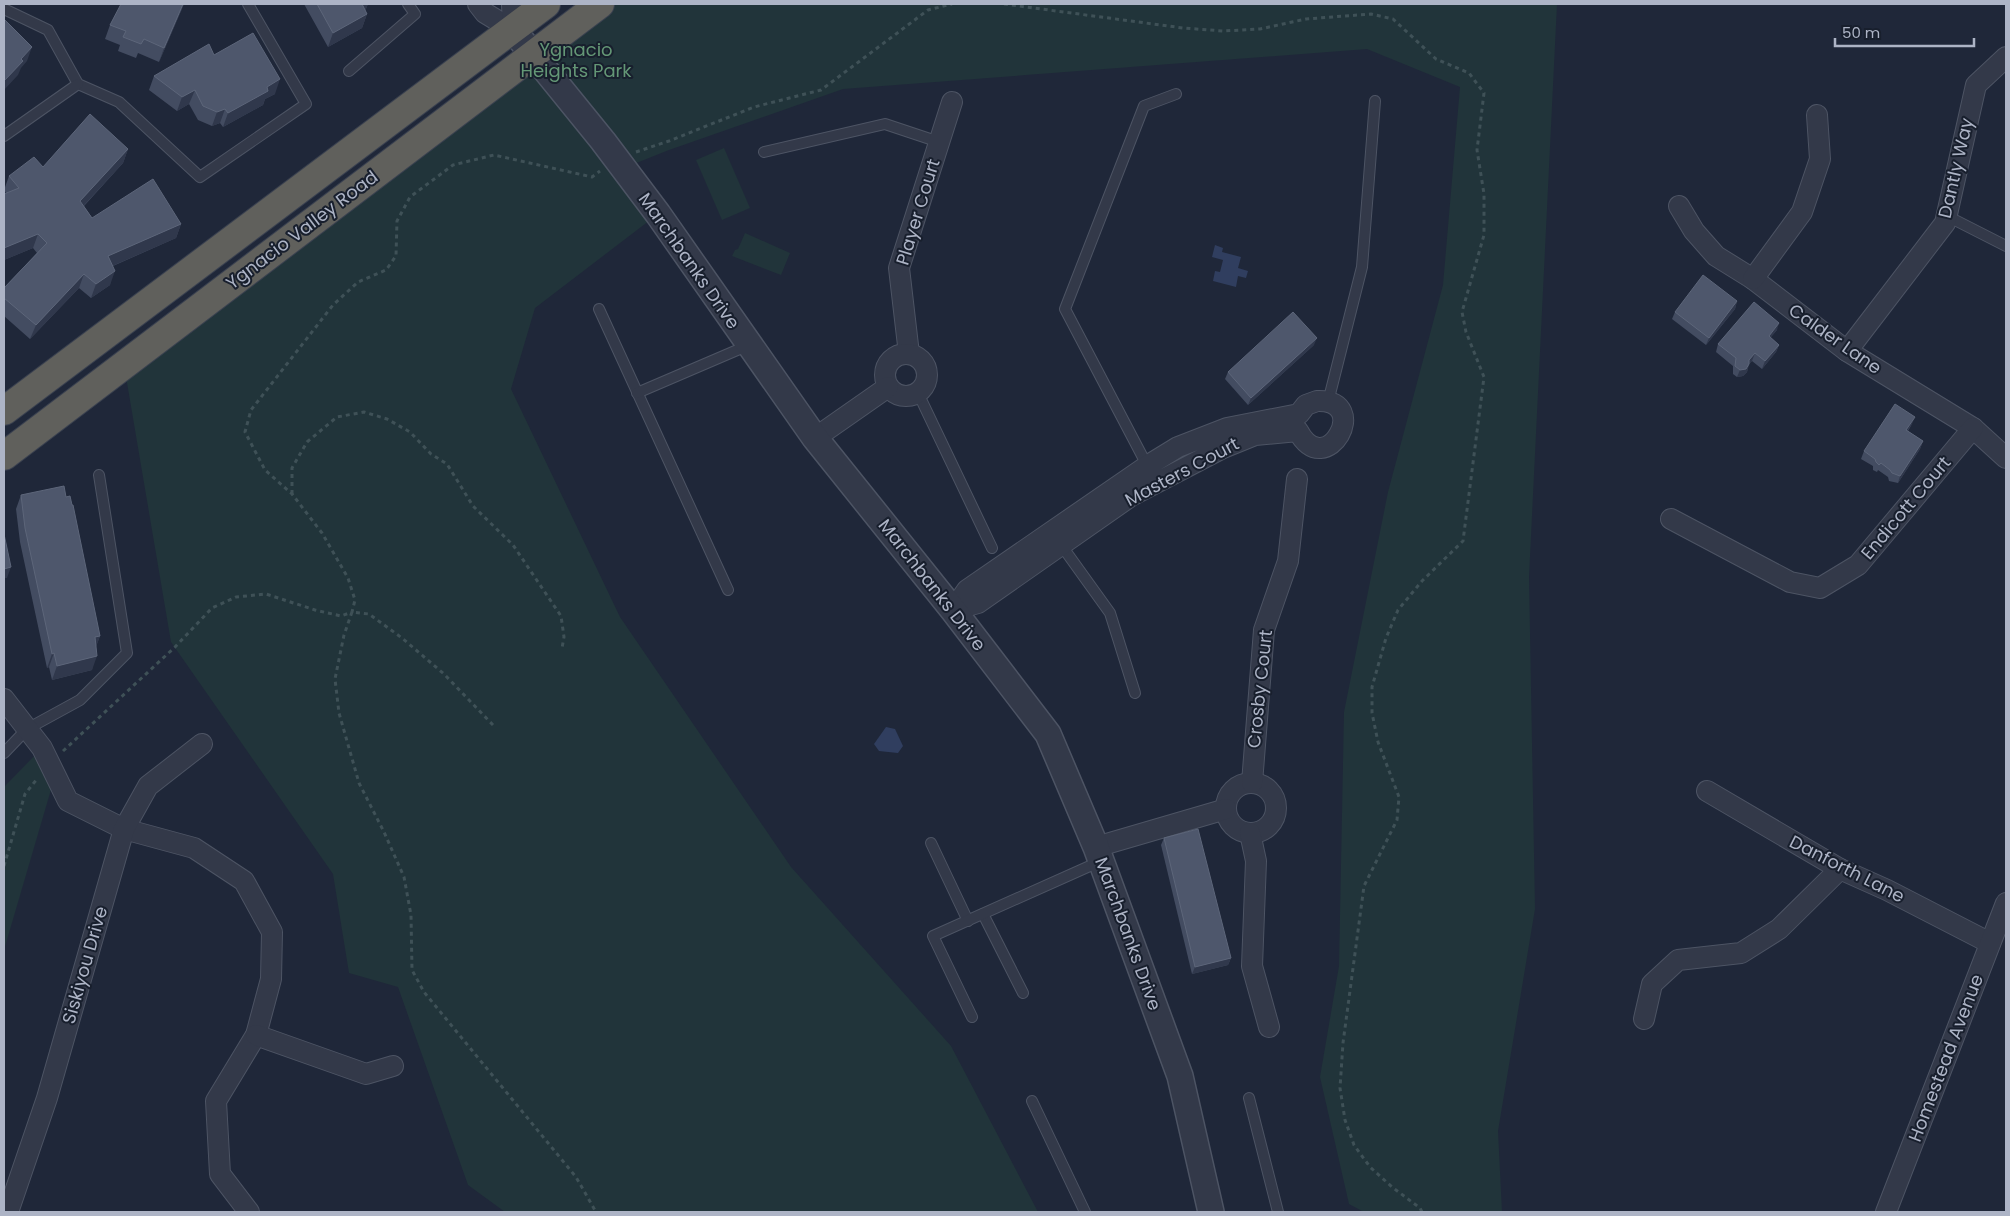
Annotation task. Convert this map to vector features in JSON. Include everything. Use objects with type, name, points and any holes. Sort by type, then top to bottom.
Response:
[{"type":"highway","name":"Ygnacio Valley Road","points":[[4,411],[513,17],[546,4]]},
{"type":"highway","name":"Ygnacio Valley Road","points":[[4,456],[600,4]]},
{"type":"street","points":[[478,4],[485,13],[513,17]]},
{"type":"street","name":"Marchbanks Drive","points":[[513,17],[534,54],[658,214],[815,438],[953,610],[1048,734],[1099,854],[1180,1076],[1211,1212]]},
{"type":"street","name":"Dantly Way","points":[[1847,350],[1945,223],[1976,84],[2006,57]]},
{"type":"street","name":"Player Court","points":[[908,354],[900,268],[952,102]]},
{"type":"street","points":[[1753,279],[1802,212],[1820,159],[1817,115]]},
{"type":"street","name":"Calder Lane","points":[[1678,206],[1694,231],[1716,256],[1753,279],[1847,350],[1972,428],[2006,458]]},
{"type":"street","points":[[908,354],[920,360],[927,370],[926,383],[918,393],[912,396],[899,395],[888,387],[885,374],[890,362],[896,357],[908,354]]},
{"type":"street","points":[[815,438],[888,387]]},
{"type":"street","name":"Masters Court","points":[[953,610],[978,603],[1058,538],[1132,496],[1152,474],[1178,448],[1227,428],[1299,414],[1311,402],[1328,402],[1338,409],[1343,420],[1341,433],[1331,444],[1319,447],[1314,446],[1302,438],[1298,431],[1255,435],[1152,474]]},
{"type":"street","name":"Endicott Court","points":[[1671,518],[1790,582],[1820,588],[1858,565],[1972,428]]},
{"type":"street","name":"Crosby Court","points":[[1252,783],[1264,630],[1288,561],[1297,479]]},
{"type":"street","points":[[4,699],[42,748],[68,801],[124,829],[194,848],[244,881],[272,932],[271,979],[256,1035],[216,1101],[220,1174],[249,1212]]},
{"type":"street","name":"Siskiyou Drive","points":[[8,1212],[47,1098],[124,829],[148,786],[202,744]]},
{"type":"street","points":[[1252,783],[1267,788],[1272,794],[1277,808],[1272,823],[1266,829],[1250,833],[1236,829],[1231,824],[1226,809],[1226,802],[1233,791],[1245,784],[1252,783]]},
{"type":"street","name":"Danforth Lane","points":[[1707,791],[1840,869],[1887,890],[1990,943]]},
{"type":"street","points":[[1099,854],[1226,809]]},
{"type":"street","points":[[1250,833],[1256,860],[1252,966],[1269,1027]]},
{"type":"street","points":[[1644,1019],[1652,984],[1678,960],[1741,953],[1779,929],[1840,869]]},
{"type":"street","name":"Homestead Avenue","points":[[1886,1212],[2006,903]]},
{"type":"street","points":[[256,1035],[366,1074],[393,1066]]},
{"type":"lane","points":[[4,10],[48,30],[78,84],[119,102],[200,177],[306,104],[248,4]]},
{"type":"lane","points":[[349,71],[415,14],[408,4]]},
{"type":"lane","points":[[4,136],[78,84]]},
{"type":"lane","points":[[1152,474],[1065,309],[1144,106],[1176,94]]},
{"type":"lane","points":[[1328,402],[1362,267],[1375,101]]},
{"type":"lane","points":[[764,152],[885,124],[940,142]]},
{"type":"lane","points":[[1947,216],[1969,229],[2006,246]]},
{"type":"lane","points":[[598,309],[728,590]]},
{"type":"lane","points":[[637,393],[749,345]]},
{"type":"lane","points":[[918,393],[992,548]]},
{"type":"lane","points":[[4,753],[28,729],[80,700],[127,653],[99,475]]},
{"type":"lane","points":[[1058,538],[1110,612],[1135,693]]},
{"type":"lane","points":[[931,843],[968,921]]},
{"type":"lane","points":[[972,1017],[933,936],[968,921],[1099,854]]},
{"type":"lane","points":[[982,914],[1023,993]]},
{"type":"lane","points":[[1249,1098],[1278,1212]]},
{"type":"lane","points":[[1032,1102],[1085,1212]]},
{"type":"path","points":[[596,1212],[576,1177],[526,1119],[424,992],[412,970],[411,915],[404,877],[359,783],[340,713],[335,679],[344,635],[355,600],[348,578],[322,533],[292,494],[265,470],[245,432],[251,410],[333,305],[358,282],[386,270],[396,256],[397,222],[410,197],[453,165],[494,155],[592,177],[616,158],[669,141],[754,107],[821,90],[928,10],[952,4]]},
{"type":"path","points":[[1004,4],[1183,28],[1224,31],[1260,29],[1306,19],[1371,14],[1393,18],[1436,59],[1469,73],[1484,94],[1477,150],[1484,194],[1484,235],[1462,312],[1466,332],[1484,377],[1463,541],[1422,580],[1398,610],[1386,638],[1372,688],[1372,713],[1378,742],[1400,797],[1397,820],[1364,886],[1343,1043],[1340,1088],[1345,1120],[1354,1145],[1370,1167],[1392,1187],[1420,1208],[1422,1212]]},
{"type":"path","points":[[292,494],[292,468],[307,442],[337,417],[364,412],[395,423],[410,432],[431,454],[447,464],[473,506],[513,545],[561,616],[564,637],[562,648]]},
{"type":"path","points":[[4,866],[25,794],[50,764],[175,647],[212,608],[236,597],[266,594],[315,610],[341,616],[352,612],[369,614],[402,638],[444,674],[493,725]]},
{"type":"green space","name":"Ygnacio Heights Park","points":[[600,4],[1557,4],[1529,577],[1535,909],[1498,1131],[1502,1212],[1364,1212],[1349,1204],[1320,1077],[1339,966],[1344,712],[1388,492],[1443,285],[1460,87],[1367,49],[843,89],[669,150],[624,168],[658,214],[535,308],[511,389],[620,617],[791,867],[951,1046],[1038,1212],[505,1212],[468,1185],[398,987],[349,973],[333,874],[171,642],[124,365]]},
{"type":"green space","points":[[724,148],[750,208],[722,220],[696,160]]},
{"type":"green space","points":[[745,233],[790,253],[781,275],[732,256],[735,250],[738,249]]},
{"type":"green space","points":[[42,748],[55,776],[4,950],[4,787]]},
{"type":"water","points":[[1215,245],[1223,248],[1222,252],[1241,257],[1238,268],[1248,271],[1246,278],[1238,276],[1236,287],[1213,281],[1215,271],[1220,272],[1223,260],[1212,257]]},
{"type":"water","points":[[886,727],[895,729],[903,746],[898,753],[879,751],[874,744]]},
{"type":"building","points":[[121,4],[183,4],[164,48],[144,39],[141,44],[123,37],[126,31],[110,25]]},
{"type":"building","points":[[317,4],[362,4],[367,14],[333,33]]},
{"type":"building","points":[[4,19],[32,47],[21,59],[23,61],[4,81]]},
{"type":"building","points":[[253,33],[280,79],[267,87],[268,91],[228,113],[225,109],[217,112],[203,106],[195,90],[182,97],[154,76],[209,44],[214,55]]},
{"type":"building","points":[[90,114],[128,149],[80,201],[92,218],[153,179],[181,224],[108,256],[115,271],[96,284],[84,274],[36,325],[4,298],[4,288],[47,243],[38,234],[4,248],[4,194],[19,188],[9,176],[34,157],[43,167]]},
{"type":"building","points":[[1703,275],[1737,301],[1709,338],[1675,312]]},
{"type":"building","points":[[1754,302],[1779,323],[1769,336],[1779,345],[1765,361],[1755,353],[1749,360],[1746,369],[1740,370],[1735,366],[1736,358],[1718,344]]},
{"type":"building","points":[[1293,312],[1317,338],[1251,398],[1228,372]]},
{"type":"building","points":[[1895,404],[1915,417],[1906,430],[1923,441],[1900,476],[1892,473],[1881,463],[1879,465],[1875,459],[1864,451]]},
{"type":"building","points":[[64,486],[66,497],[70,496],[73,505],[100,636],[95,637],[97,656],[57,666],[54,653],[52,654],[25,528],[21,495]]},
{"type":"building","points":[[4,534],[11,567],[4,569]]},
{"type":"building","points":[[1198,829],[1231,958],[1195,967],[1164,838]]}]
